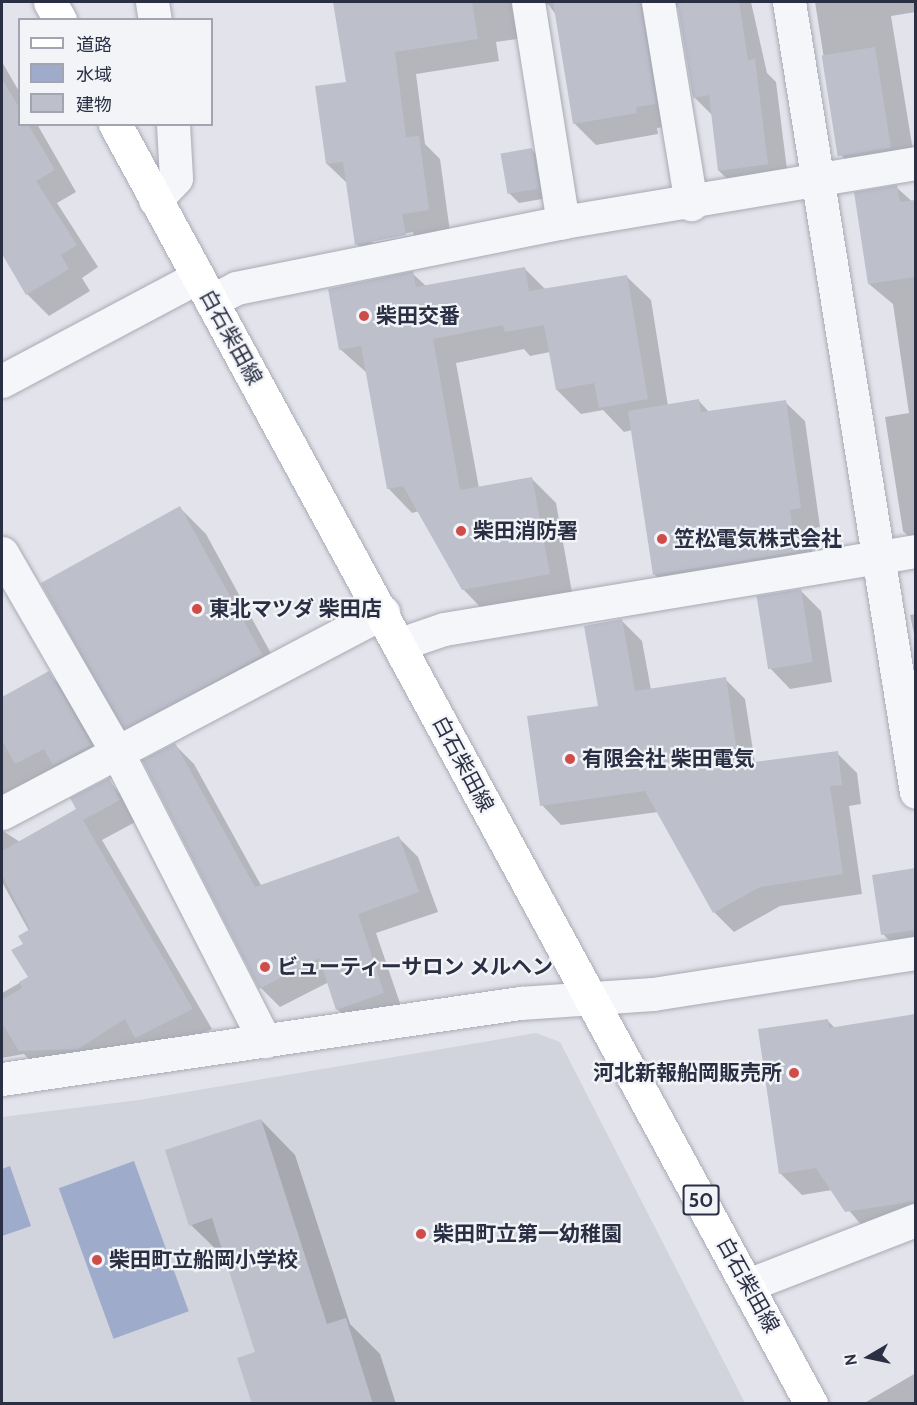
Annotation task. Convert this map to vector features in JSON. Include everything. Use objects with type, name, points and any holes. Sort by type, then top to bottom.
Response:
[{"type":"main road","points":[[50,2],[59,18]]},
{"type":"main road","name":"白石柴田線","points":[[116,126],[400,644],[587,998],[812,1404]]},
{"type":"street","points":[[152,2],[155,18]]},
{"type":"street","points":[[528,2],[563,222]]},
{"type":"street","points":[[658,2],[691,204]]},
{"type":"street","points":[[789,2],[821,179],[877,557],[915,792]]},
{"type":"street","points":[[155,200],[176,178],[173,126]]},
{"type":"street","points":[[2,381],[204,289],[236,288],[563,222],[691,204],[915,163]]},
{"type":"street","points":[[400,644],[444,629],[915,551]]},
{"type":"street","points":[[2,553],[117,752],[265,1041]]},
{"type":"street","points":[[2,813],[382,612]]},
{"type":"street","points":[[2,1079],[587,998],[653,994],[915,953]]},
{"type":"street","points":[[748,1285],[915,1220]]},
{"type":"shaded area","name":"柴田町立第一幼稚園","points":[[536,1033],[560,1042],[745,1403],[2,1403],[2,1117],[139,1100]]},
{"type":"water","points":[[134,1161],[189,1311],[114,1339],[59,1188]]},
{"type":"water","points":[[10,1166],[31,1226],[2,1236],[2,1169]]},
{"type":"building","points":[[333,2],[472,2],[478,39],[395,52],[406,137],[419,136],[429,210],[402,214],[406,235],[355,245],[343,162],[326,164],[315,86],[346,82]]},
{"type":"building","points":[[553,2],[640,2],[656,104],[636,107],[637,113],[573,124]]},
{"type":"building","points":[[677,2],[739,2],[748,60],[755,59],[768,164],[718,171],[709,95],[693,98]]},
{"type":"building","points":[[875,47],[891,148],[838,156],[822,55]]},
{"type":"building","points":[[2,79],[18,106],[18,126],[29,126],[55,170],[36,181],[77,245],[61,255],[69,269],[26,295],[2,254]]},
{"type":"building","points":[[532,148],[539,188],[508,194],[500,154]]},
{"type":"building","points":[[897,185],[900,202],[915,200],[915,277],[868,284],[854,192]]},
{"type":"building","points":[[525,267],[529,291],[627,275],[648,399],[599,408],[594,383],[556,390],[544,325],[505,332],[503,325],[433,339],[460,490],[532,477],[550,574],[462,590],[403,486],[387,489],[361,346],[339,350],[328,289],[413,271],[416,287]]},
{"type":"building","points":[[699,399],[701,412],[786,400],[801,508],[790,510],[796,552],[653,575],[628,411]]},
{"type":"building","points":[[180,506],[262,655],[123,732],[41,583]]},
{"type":"building","points":[[801,589],[813,662],[768,669],[757,596]]},
{"type":"building","points":[[622,619],[635,691],[726,677],[739,764],[838,751],[842,785],[830,786],[843,874],[760,887],[713,913],[645,791],[540,806],[527,716],[598,706],[584,626]]},
{"type":"building","points":[[49,671],[91,745],[53,765],[44,749],[15,764],[2,740],[2,697]]},
{"type":"building","points":[[175,743],[255,887],[399,836],[419,892],[358,914],[384,993],[336,1010],[319,958],[259,989],[142,760]]},
{"type":"building","points":[[109,778],[120,800],[83,820],[193,1009],[135,1038],[125,1019],[78,1049],[19,1051],[2,1023],[2,1000],[22,988],[19,982],[28,977],[11,950],[23,944],[18,936],[30,929],[2,875],[2,851],[76,809],[70,798]]},
{"type":"building","points":[[915,868],[915,930],[881,935],[872,875]]},
{"type":"building","points":[[915,1014],[915,1201],[845,1212],[816,1168],[779,1174],[758,1029],[828,1019],[829,1028]]},
{"type":"building","points":[[261,1119],[327,1324],[346,1318],[373,1404],[252,1404],[237,1358],[255,1352],[212,1218],[189,1226],[165,1150]]},
{"type":"place","name":"柴田交番","points":[[364,316]]},
{"type":"place","name":"柴田消防署","points":[[461,531]]},
{"type":"place","name":"笠松電気株式会社","points":[[662,539]]},
{"type":"place","name":"東北マツダ 柴田店","points":[[197,609]]},
{"type":"place","name":"有限会社 柴田電気","points":[[570,759]]},
{"type":"place","name":"ビューティーサロン メルヘン","points":[[265,967]]},
{"type":"place","name":"河北新報船岡販売所","points":[[794,1073]]},
{"type":"place","name":"柴田町立第一幼稚園","points":[[421,1234]]},
{"type":"place","name":"柴田町立船岡小学校","points":[[97,1260]]}]
